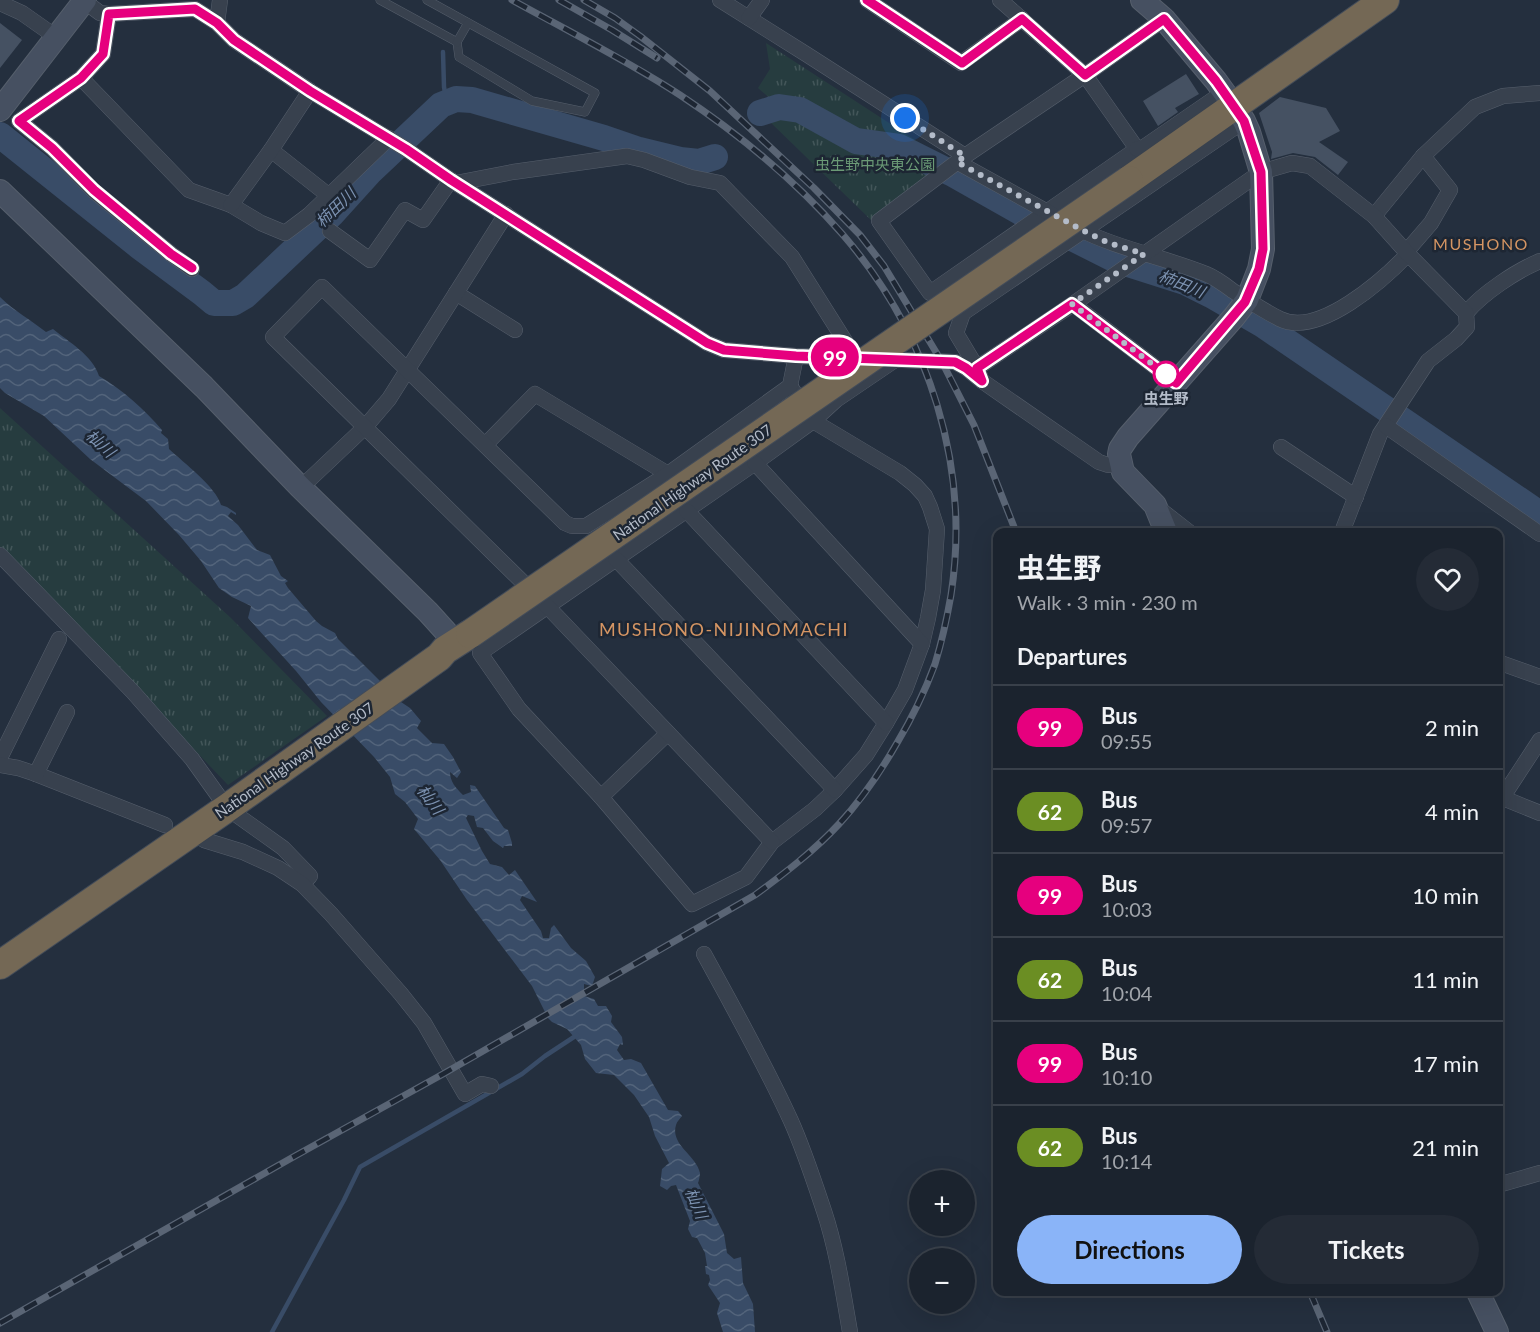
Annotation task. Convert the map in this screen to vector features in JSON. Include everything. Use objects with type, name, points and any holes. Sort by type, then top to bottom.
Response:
[{"type":"highway","name":"National Highway Route 307","points":[[0,965],[233,804],[455,645],[1129,180],[1385,0]]},
{"type":"street","points":[[217,23],[220,0]]},
{"type":"street","points":[[720,0],[959,160],[1046,212],[1082,232],[1141,256],[1210,276],[1242,306],[1292,323],[1311,321],[1339,309],[1377,284],[1407,253],[1431,223],[1450,190],[1423,156]]},
{"type":"street","points":[[749,18],[762,0]]},
{"type":"street","points":[[867,0],[962,63],[1022,19]]},
{"type":"street","points":[[1000,0],[1085,75],[1137,149]]},
{"type":"street","points":[[1142,0],[1164,19],[1234,106],[1261,172],[1263,249],[1259,269],[1242,306],[1120,449],[1120,465],[1129,480],[1155,506],[1184,528]]},
{"type":"street","points":[[1,109],[85,1],[100,13],[109,14],[195,9],[217,23],[234,40],[310,91],[397,143],[707,343],[724,350],[796,356],[955,362],[980,375],[1099,462],[1120,465]]},
{"type":"street","points":[[0,3],[22,13],[56,37]]},
{"type":"street","points":[[109,14],[103,54],[81,78],[19,121],[52,148],[94,190],[171,254],[192,268]]},
{"type":"street","points":[[1164,19],[959,160],[879,221],[930,293],[1137,149],[1234,106]]},
{"type":"street","points":[[81,78],[189,190],[231,205],[261,223],[285,233],[309,215],[328,195],[397,143]]},
{"type":"street","points":[[231,205],[310,91]]},
{"type":"street","points":[[1374,216],[1423,156],[1475,106],[1503,96],[1540,94]]},
{"type":"street","points":[[980,375],[956,333],[963,313],[1082,232],[1234,106]]},
{"type":"street","points":[[271,150],[328,195]]},
{"type":"street","points":[[330,231],[370,260],[405,210],[423,220],[453,181],[627,156],[644,160],[690,177],[720,183],[792,257],[857,359]]},
{"type":"street","points":[[980,375],[1119,270],[1261,172],[1292,163],[1310,166],[1374,216],[1466,313],[1467,327],[1456,339],[1428,361],[1380,434],[1344,528]]},
{"type":"street","points":[[0,191],[204,387],[300,487],[420,603],[455,645]]},
{"type":"street","points":[[300,487],[365,428],[389,399],[506,214]]},
{"type":"street","points":[[1466,313],[1474,303],[1522,268],[1540,261]]},
{"type":"street","points":[[772,842],[547,606],[273,337],[322,287],[565,523],[572,526],[586,526],[668,474],[790,386],[796,356]]},
{"type":"street","points":[[456,293],[515,330]]},
{"type":"street","points":[[1072,304],[1176,383]]},
{"type":"street","points":[[790,386],[813,421],[900,473],[915,484],[925,496],[936,529],[933,590],[922,644],[905,690],[866,755],[815,809],[772,842],[746,877],[692,904],[602,796],[519,709],[480,653],[755,463],[813,421],[836,400],[895,360]]},
{"type":"street","points":[[485,445],[535,394],[668,474]]},
{"type":"street","points":[[1386,426],[1540,534]]},
{"type":"street","points":[[1281,447],[1356,496]]},
{"type":"street","points":[[755,463],[922,644]]},
{"type":"street","points":[[1155,506],[1164,528]]},
{"type":"street","points":[[687,510],[886,723]]},
{"type":"street","points":[[0,555],[133,692],[233,804],[283,848],[310,876],[302,884]]},
{"type":"street","points":[[616,559],[835,790]]},
{"type":"street","points":[[0,758],[58,639]]},
{"type":"street","points":[[1503,664],[1540,677]]},
{"type":"street","points":[[36,774],[67,712]]},
{"type":"street","points":[[602,796],[668,733]]},
{"type":"street","points":[[1503,794],[1540,740]]},
{"type":"street","points":[[0,765],[36,774],[165,825]]},
{"type":"street","points":[[1503,798],[1540,813]]},
{"type":"street","points":[[204,840],[243,852],[278,868],[302,884],[331,914],[424,1023],[465,1094],[482,1084],[491,1086]]},
{"type":"street","points":[[704,954],[758,1054],[802,1148],[825,1213],[850,1332]]},
{"type":"street","points":[[1503,1184],[1540,1173]]},
{"type":"street","points":[[1480,1296],[1497,1332]]},
{"type":"lane","points":[[380,0],[457,42]]},
{"type":"lane","points":[[427,0],[595,93],[585,112],[532,101],[459,57],[457,42],[468,23]]},
{"type":"green space","name":"虫生野中央東公園","points":[[766,43],[946,160],[872,221],[767,119],[772,100],[758,88],[770,69]]},
{"type":"green space","points":[[0,408],[231,618],[327,716],[228,785],[0,548]]},
{"type":"water","name":"杣川","points":[[0,297],[46,332],[53,329],[73,344],[92,362],[99,376],[125,394],[148,415],[168,439],[169,449],[206,483],[221,505],[236,513],[236,515],[231,512],[228,516],[257,550],[270,555],[281,576],[288,581],[285,583],[288,588],[316,621],[335,633],[338,639],[401,702],[410,708],[421,721],[417,728],[432,743],[444,744],[461,772],[457,778],[450,772],[452,782],[458,790],[463,795],[471,792],[470,785],[475,786],[504,828],[508,830],[512,846],[503,848],[493,841],[483,828],[477,827],[474,816],[468,815],[466,818],[490,864],[502,867],[509,875],[515,870],[537,902],[522,896],[520,900],[541,931],[543,938],[549,938],[554,925],[571,948],[586,961],[595,977],[592,986],[584,984],[584,996],[594,999],[598,1006],[606,1006],[612,1016],[611,1022],[622,1037],[623,1045],[620,1044],[617,1050],[624,1060],[631,1059],[641,1063],[668,1110],[678,1111],[682,1116],[676,1125],[677,1138],[698,1167],[700,1173],[698,1183],[724,1234],[727,1253],[734,1259],[741,1257],[743,1283],[753,1304],[755,1332],[723,1332],[717,1313],[720,1303],[708,1285],[710,1280],[709,1275],[706,1274],[705,1253],[697,1238],[692,1237],[688,1229],[690,1221],[676,1185],[667,1190],[660,1186],[662,1169],[669,1163],[655,1136],[649,1117],[634,1095],[614,1075],[596,1073],[585,1059],[581,1045],[567,1029],[548,1018],[532,986],[440,860],[414,829],[418,819],[405,802],[395,794],[390,777],[248,618],[251,606],[219,588],[201,561],[146,501],[90,459],[44,416],[0,388]]},
{"type":"building","points":[[0,23],[22,40],[0,68]]},
{"type":"building","points":[[1186,74],[1199,94],[1175,108],[1178,112],[1158,126],[1143,101]]},
{"type":"building","points":[[1280,97],[1326,108],[1340,131],[1319,142],[1348,162],[1338,175],[1315,157],[1293,153],[1271,159],[1272,152],[1259,113]]},
{"type":"waterway","points":[[443,52],[447,103]]},
{"type":"waterway","name":"柿田川","points":[[0,135],[214,303],[233,303],[245,296],[332,214],[370,172],[441,105],[456,99],[472,100],[680,160],[699,162],[715,157]]},
{"type":"waterway","name":"柿田川","points":[[760,113],[779,107],[800,110],[856,141],[899,147],[1116,260],[1185,282],[1211,295],[1263,325],[1540,514]]},
{"type":"waterway","points":[[272,1332],[360,1167],[522,1074],[577,1035]]},
{"type":"railway","points":[[0,1323],[443,1074],[755,895],[820,843],[856,805],[903,734],[935,664],[948,612],[956,547],[955,498],[948,451],[937,404],[920,359],[899,316],[874,275],[844,236],[807,197],[767,160],[724,126],[639,70],[512,0]]},
{"type":"railway","points":[[559,0],[657,58]]},
{"type":"railway","points":[[584,0],[640,36],[710,91],[814,188],[860,235],[884,266],[942,362],[974,425],[1014,528]]},
{"type":"railway","points":[[1312,1296],[1327,1332]]},
{"type":"bus line","name":"99","points":[[192,268],[171,254],[94,190],[52,148],[19,121],[81,78],[103,54],[109,14],[195,9],[217,23],[234,40],[310,91],[389,138],[707,343],[724,350],[796,356],[955,362],[982,381],[977,368],[1072,304],[1176,383],[1247,300],[1259,269],[1263,249],[1261,172],[1244,121],[1216,81],[1164,19],[1085,75],[1022,19],[962,63],[867,0]]},
{"type":"place","name":"虫生野","points":[[1166,374]]},
{"type":"district","name":"MUSHONO","points":[[1481,243]]},
{"type":"district","name":"MUSHONO-NIJINOMACHI","points":[[724,629]]},
{"type":"route","points":[[905,118],[965,156],[957,162],[1084,231],[1109,243],[1144,254],[1072,304],[1171,378],[1166,374]]}]
